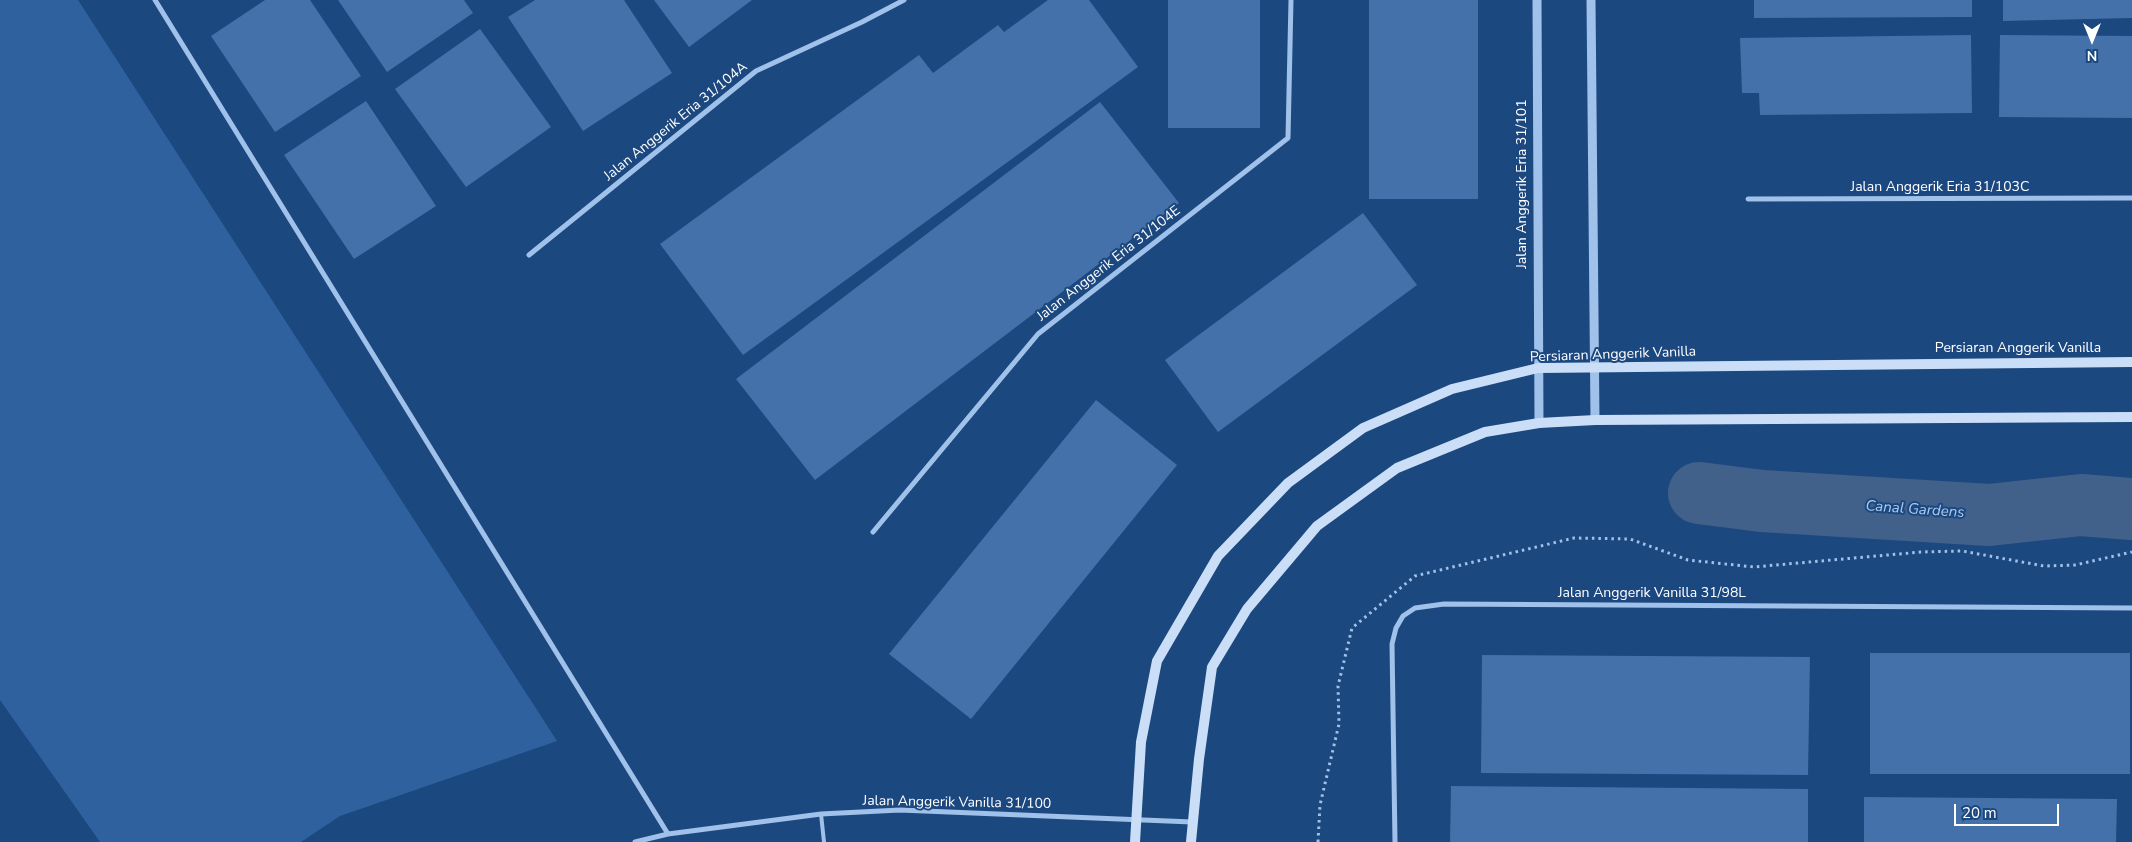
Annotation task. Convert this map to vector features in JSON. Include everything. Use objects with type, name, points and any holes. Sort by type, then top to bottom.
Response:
[{"type":"main road","name":"Persiaran Anggerik Vanilla","points":[[1135,842],[1141,742],[1157,662],[1218,556],[1288,483],[1363,428],[1452,389],[1538,368],[2132,362]]},
{"type":"main road","points":[[1190,842],[1212,667],[1247,609],[1317,526],[1397,468],[1485,432],[1539,423],[1594,420],[2132,417]]},
{"type":"street","points":[[155,0],[668,834]]},
{"type":"street","name":"Jalan Anggerik Eria 31/104A","points":[[529,256],[756,71],[862,22],[904,0]]},
{"type":"street","name":"Jalan Anggerik Eria 31/104E","points":[[874,532],[1038,334],[1288,138],[1291,0]]},
{"type":"street","name":"Jalan Anggerik Eria 31/101","points":[[1537,0],[1539,423]]},
{"type":"street","points":[[1591,0],[1594,420]]},
{"type":"street","name":"Jalan Anggerik Eria 31/103C","points":[[1748,199],[2132,198]]},
{"type":"street","name":"Jalan Anggerik Vanilla 31/98L","points":[[1394,842],[1392,644],[1396,628],[1403,616],[1415,608],[1444,604],[2132,608]]},
{"type":"street","name":"Jalan Anggerik Vanilla 31/100","points":[[635,842],[668,834],[820,814],[900,810],[1192,822]]},
{"type":"lane","points":[[820,814],[824,842]]},
{"type":"shaded area","points":[[0,0],[78,0],[557,741],[340,816],[301,842],[100,842],[0,700]]},
{"type":"building","points":[[265,0],[310,0],[361,76],[275,132],[211,36]]},
{"type":"building","points":[[338,0],[464,0],[473,13],[387,72]]},
{"type":"building","points":[[535,0],[624,0],[672,73],[583,131],[508,17]]},
{"type":"building","points":[[654,0],[752,0],[689,47]]},
{"type":"building","points":[[1048,0],[1089,0],[1138,67],[743,355],[660,244],[919,55],[933,73],[998,25],[1004,32]]},
{"type":"building","points":[[1168,0],[1260,0],[1260,128],[1168,128]]},
{"type":"building","points":[[1369,0],[1478,0],[1478,199],[1369,199]]},
{"type":"building","points":[[1754,0],[1972,0],[1972,17],[1754,18]]},
{"type":"building","points":[[2003,0],[2132,0],[2132,18],[2003,21]]},
{"type":"building","points":[[480,29],[551,127],[466,187],[395,89]]},
{"type":"building","points":[[1971,35],[1972,113],[1760,115],[1759,93],[1742,93],[1740,38]]},
{"type":"building","points":[[2000,35],[2132,36],[2132,118],[1999,117]]},
{"type":"building","points":[[366,101],[436,206],[354,259],[284,155]]},
{"type":"building","points":[[1100,102],[1179,203],[815,480],[736,379]]},
{"type":"building","points":[[1363,213],[1417,285],[1218,432],[1165,360]]},
{"type":"building","points":[[1096,400],[1177,465],[971,719],[889,654]]},
{"type":"building","points":[[1870,653],[2130,653],[2130,774],[1870,774]]},
{"type":"building","points":[[1482,655],[1810,657],[1808,775],[1481,773]]},
{"type":"building","points":[[1451,786],[1808,789],[1808,842],[1450,842]]},
{"type":"building","points":[[1864,797],[2117,799],[2116,842],[1864,842]]},
{"type":"waterway","name":"Canal Gardens","points":[[1699,493],[1762,501],[1989,515],[2081,505],[2132,509]]}]
